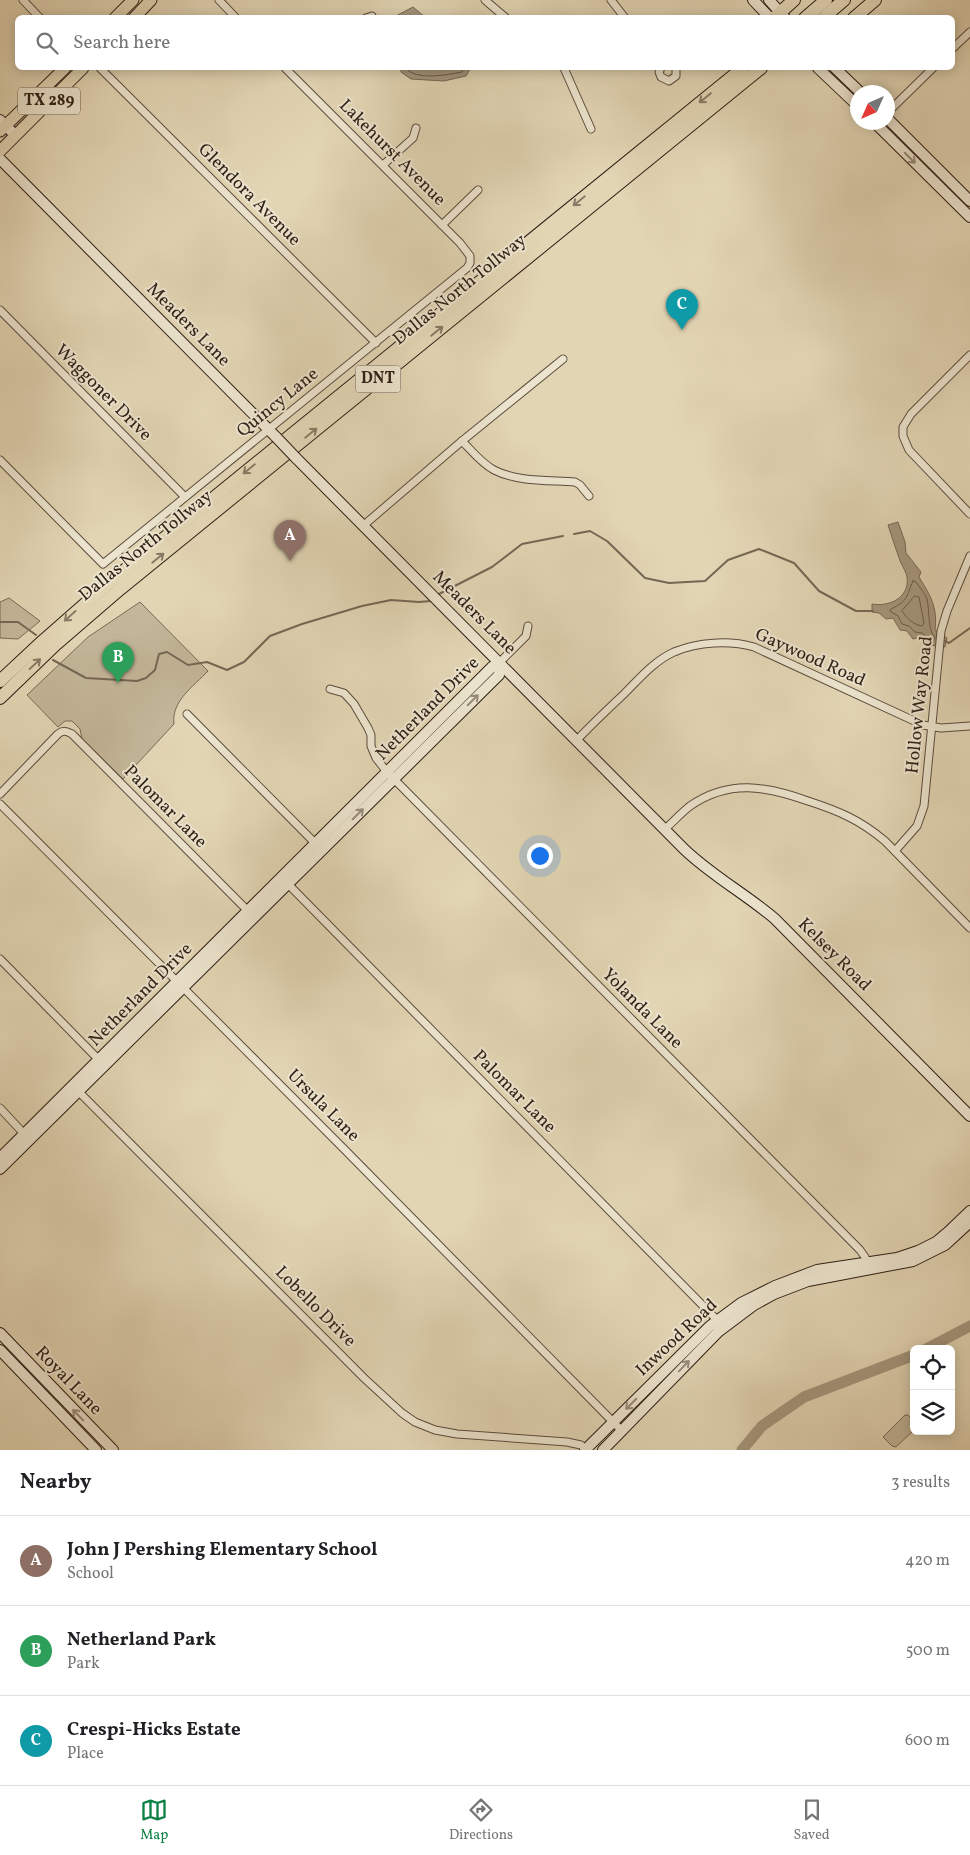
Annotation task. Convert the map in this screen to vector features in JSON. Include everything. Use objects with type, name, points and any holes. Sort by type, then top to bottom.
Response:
[{"type":"highway","points":[[777,13],[790,0]]},
{"type":"highway","points":[[777,13],[794,0]]},
{"type":"highway","points":[[808,15],[826,0]]},
{"type":"highway","points":[[826,15],[844,0]]},
{"type":"highway","points":[[858,15],[875,0]]},
{"type":"highway","name":"Dallas North Tollway","points":[[0,681],[109,583],[741,70]]},
{"type":"highway","name":"Dallas North Tollway","points":[[0,698],[55,645],[120,589],[759,70]]},
{"type":"main road","points":[[118,15],[133,0]]},
{"type":"main road","points":[[137,15],[151,0]]},
{"type":"main road","name":"TX 289","points":[[2,126],[63,70]]},
{"type":"main road","name":"TX 289","points":[[0,151],[81,70]]},
{"type":"street","points":[[23,0],[37,15]]},
{"type":"street","points":[[219,0],[233,15]]},
{"type":"street","points":[[484,0],[502,15]]},
{"type":"street","points":[[611,0],[623,15]]},
{"type":"street","points":[[753,0],[777,13]]},
{"type":"street","points":[[769,0],[777,13]]},
{"type":"street","points":[[955,46],[970,32]]},
{"type":"street","name":"Glendora Avenue","points":[[102,70],[376,343]]},
{"type":"street","name":"Lakehurst Avenue","points":[[287,70],[442,224],[470,256],[470,263]]},
{"type":"street","points":[[565,70],[591,129]]},
{"type":"street","points":[[660,70],[661,77],[669,81],[676,76],[676,70]]},
{"type":"street","points":[[820,70],[850,98]]},
{"type":"street","points":[[837,70],[853,85]]},
{"type":"street","points":[[895,105],[931,70]]},
{"type":"street","points":[[2,126],[15,135]]},
{"type":"street","points":[[895,126],[970,200]]},
{"type":"street","points":[[383,165],[413,138],[416,128]]},
{"type":"street","points":[[883,130],[970,217]]},
{"type":"street","name":"Meaders Lane","points":[[0,159],[500,662],[664,830]]},
{"type":"street","points":[[442,224],[478,190]]},
{"type":"street","name":"Quincy Lane","points":[[0,460],[103,564],[185,497],[272,433],[376,343],[467,268],[470,263]]},
{"type":"street","name":"Waggoner Drive","points":[[0,310],[185,497]]},
{"type":"street","points":[[970,355],[911,414],[903,428],[903,436],[909,450],[970,514]]},
{"type":"street","points":[[364,525],[462,441],[563,360]]},
{"type":"street","points":[[462,441],[478,458],[495,471],[517,477],[575,482],[589,496]]},
{"type":"street","name":"Hollow Way Road","points":[[895,851],[911,834],[922,814],[926,797],[941,631],[947,611],[970,556]]},
{"type":"street","points":[[500,662],[526,636],[528,626]]},
{"type":"street","name":"Gaywood Road","points":[[577,740],[647,671],[662,660],[674,652],[719,643],[737,643],[754,647],[932,728],[970,726]]},
{"type":"street","name":"Netherland Drive","points":[[0,1168],[27,1137],[285,881],[390,775],[492,667],[500,662]]},
{"type":"street","name":"Yolanda Lane","points":[[330,689],[344,693],[354,704],[371,735],[371,746],[376,758],[390,775],[855,1245],[865,1257],[868,1266]]},
{"type":"street","points":[[187,714],[316,844]]},
{"type":"street","name":"Palomar Lane","points":[[0,794],[58,734],[62,731],[72,734],[248,911]]},
{"type":"street","name":"Netherland Drive","points":[[233,933],[248,911],[285,881],[316,844],[390,775]]},
{"type":"street","points":[[664,830],[689,807],[707,797],[731,789],[757,787],[791,795],[848,815],[872,830],[970,928]]},
{"type":"street","name":"Ursula Lane","points":[[0,804],[181,984],[622,1431]]},
{"type":"street","name":"Kelsey Road","points":[[664,830],[712,874],[753,901],[775,919],[970,1116]]},
{"type":"street","name":"Palomar Lane","points":[[285,881],[721,1323]]},
{"type":"street","points":[[0,959],[99,1060]]},
{"type":"street","name":"Netherland Drive","points":[[76,1089],[99,1060],[128,1036]]},
{"type":"street","name":"Lobello Drive","points":[[76,1089],[364,1378],[402,1413],[415,1422],[436,1430],[457,1434],[567,1442],[581,1446],[585,1450]]},
{"type":"street","points":[[0,1108],[27,1137]]},
{"type":"street","name":"Netherland Drive","points":[[0,1158],[27,1137]]},
{"type":"street","name":"Inwood Road","points":[[950,1235],[970,1211]]},
{"type":"street","name":"Inwood Road","points":[[585,1450],[741,1303],[762,1291],[790,1284],[817,1270],[868,1266],[908,1255],[950,1235],[970,1222]]},
{"type":"street","name":"Inwood Road","points":[[603,1450],[721,1323]]},
{"type":"street","name":"Royal Lane","points":[[0,1333],[107,1448]]},
{"type":"street","name":"Royal Lane","points":[[0,1350],[96,1450]]},
{"type":"shaded area","points":[[9,598],[40,621],[18,639],[0,638],[0,602]]},
{"type":"shaded area","points":[[140,602],[208,671],[190,688],[180,701],[176,708],[174,724],[123,779],[82,739],[80,729],[72,721],[65,721],[58,727],[27,695],[88,637]]},
{"type":"shaded area","points":[[905,1415],[910,1417],[910,1434],[896,1447],[892,1446],[883,1437]]},
{"type":"water","points":[[413,7],[423,15],[398,15]]},
{"type":"water","points":[[401,70],[469,70],[466,76],[444,81],[411,79]]},
{"type":"water","points":[[898,522],[905,542],[906,553],[921,572],[919,577],[932,602],[936,622],[935,630],[947,638],[945,647],[928,645],[920,637],[913,639],[907,631],[900,630],[893,618],[886,619],[879,613],[872,612],[872,604],[885,604],[902,596],[907,584],[907,575],[888,525]]},
{"type":"waterway","points":[[574,534],[590,531],[607,541],[645,578],[669,583],[705,581],[728,560],[759,549],[794,563],[819,591],[856,611],[873,611]]},
{"type":"waterway","points":[[439,594],[492,567],[522,544],[563,536]]},
{"type":"waterway","points":[[53,660],[86,678],[137,681],[146,678],[155,670],[159,654],[167,652],[188,665],[207,662],[227,670],[244,662],[270,636],[302,624],[362,606],[391,600],[431,601]]},
{"type":"waterway","points":[[0,622],[18,622],[36,635]]},
{"type":"waterway","points":[[945,641],[949,643],[970,628]]},
{"type":"waterway","points":[[934,1345],[970,1326]]},
{"type":"waterway","points":[[742,1450],[762,1426],[804,1397],[910,1357]]},
{"type":"place","name":"Crespi-Hicks Estate","points":[[682,330]]},
{"type":"place","name":"John J Pershing Elementary School","points":[[290,561]]},
{"type":"place","name":"Netherland Park","points":[[118,683]]}]
